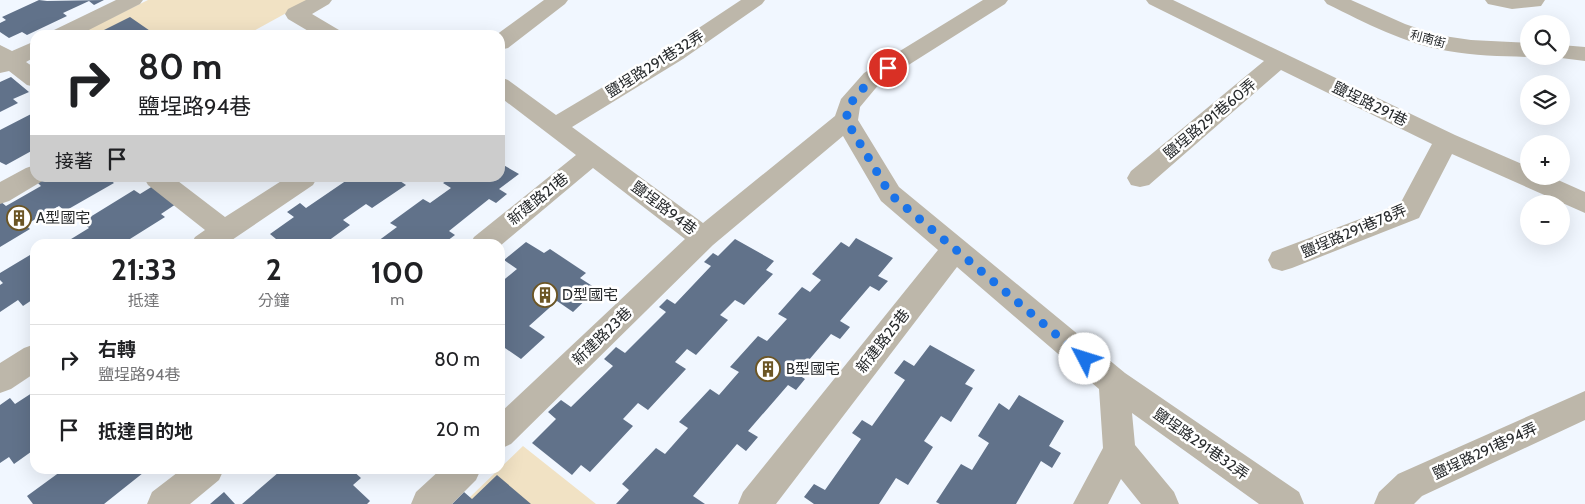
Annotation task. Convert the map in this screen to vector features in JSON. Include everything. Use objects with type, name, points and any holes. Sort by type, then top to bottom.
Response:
[{"type":"street","points":[[72,30],[133,0]]},
{"type":"street","points":[[322,0],[296,14],[323,30]]},
{"type":"street","points":[[505,39],[558,0]]},
{"type":"street","name":"鹽埕路291巷32弄","points":[[555,126],[675,54],[755,0]]},
{"type":"street","name":"鹽埕路94巷","points":[[505,89],[703,238],[846,120],[849,105],[872,78],[998,0]]},
{"type":"street","name":"鹽埕路291巷","points":[[1156,0],[1446,140],[1585,203]]},
{"type":"street","name":"利南街","points":[[1334,0],[1406,33],[1435,42],[1454,46],[1520,50]]},
{"type":"street","points":[[1496,0],[1512,3],[1534,2],[1535,0]]},
{"type":"street","points":[[4,59],[30,50]]},
{"type":"street","points":[[1570,53],[1585,54]]},
{"type":"street","points":[[4,59],[30,77]]},
{"type":"street","name":"鹽埕路291巷60弄","points":[[1140,178],[1279,60]]},
{"type":"street","points":[[846,120],[890,194],[1114,383],[1119,450],[1090,504]]},
{"type":"street","name":"鹽埕路291巷78弄","points":[[1282,260],[1410,211],[1446,140]]},
{"type":"street","name":"新建路21巷","points":[[490,239],[593,154]]},
{"type":"street","points":[[0,194],[30,177]]},
{"type":"street","points":[[161,182],[215,238],[298,182]]},
{"type":"street","name":"新建路23巷","points":[[505,429],[703,238]]},
{"type":"street","name":"新建路25巷","points":[[755,504],[955,249]]},
{"type":"street","points":[[0,380],[30,360]]},
{"type":"street","name":"鹽埕路291巷32弄","points":[[1114,383],[1287,504]]},
{"type":"street","name":"鹽埕路291巷94弄","points":[[1391,504],[1410,485],[1585,405]]},
{"type":"street","points":[[1119,450],[1162,504]]},
{"type":"street","points":[[164,504],[201,474]]},
{"type":"street","points":[[428,504],[459,474]]},
{"type":"shaded area","points":[[148,0],[310,0],[255,30],[87,30]]},
{"type":"shaded area","points":[[523,446],[596,504],[474,504],[468,499],[494,474],[505,474],[505,463]]},
{"type":"building","points":[[39,0],[104,0],[94,5],[89,1],[63,13],[67,16],[38,30],[30,30],[30,34],[27,35],[22,32],[9,38],[0,32],[0,23],[6,20],[2,17]]},
{"type":"building","points":[[130,17],[149,30],[104,30]]},
{"type":"building","points":[[11,77],[29,92],[13,99],[18,103],[0,112],[0,82]]},
{"type":"building","points":[[30,115],[30,152],[6,165],[0,162],[0,130]]},
{"type":"building","points":[[505,166],[519,174],[499,189],[507,194],[496,203],[489,199],[449,231],[455,235],[450,239],[381,239],[397,227],[390,223],[423,199],[430,203],[451,188],[443,183],[505,182]]},
{"type":"building","name":"A型國宅","points":[[37,182],[114,183],[65,211],[59,206],[25,225],[30,229],[0,247],[0,201],[6,206],[41,186]]},
{"type":"building","points":[[344,182],[402,182],[406,185],[372,208],[366,204],[343,220],[350,225],[331,239],[276,239],[270,234],[294,217],[287,212],[300,203],[306,208]]},
{"type":"building","name":"A型國宅","points":[[153,186],[176,204],[161,214],[165,217],[130,239],[71,239],[89,228],[82,222],[134,190],[140,194]]},
{"type":"building","name":"B型國宅","points":[[856,238],[893,258],[878,276],[888,281],[879,291],[870,286],[840,321],[850,327],[840,339],[831,334],[797,374],[805,379],[796,390],[788,385],[748,431],[758,437],[746,451],[737,444],[693,496],[705,504],[616,504],[629,490],[622,484],[656,448],[665,454],[688,428],[679,422],[710,389],[719,395],[739,372],[730,367],[758,336],[767,341],[787,319],[778,314],[802,287],[810,292],[821,280],[812,274],[841,242],[849,247]]},
{"type":"building","points":[[735,239],[774,261],[766,270],[773,274],[744,305],[735,300],[720,315],[728,320],[696,355],[687,349],[675,362],[686,369],[648,410],[638,403],[623,419],[633,426],[590,472],[581,465],[572,475],[532,443],[556,419],[548,412],[561,400],[571,407],[613,366],[604,359],[616,347],[625,353],[666,312],[659,307],[667,299],[675,304],[711,266],[704,262],[713,253],[718,256]]},
{"type":"building","name":"D型國宅","points":[[526,242],[544,253],[550,249],[586,273],[580,278],[597,289],[573,312],[557,301],[529,326],[545,337],[521,359],[505,348],[505,279],[517,269],[505,259]]},
{"type":"building","name":"A型國宅","points":[[30,255],[30,301],[23,306],[18,300],[0,312],[0,285],[3,283],[0,280],[0,273]]},
{"type":"building","points":[[930,345],[975,370],[965,384],[973,388],[951,422],[941,416],[924,441],[933,447],[908,485],[896,478],[879,504],[814,504],[804,497],[814,484],[825,490],[861,439],[852,433],[862,420],[872,426],[905,380],[894,373],[904,360],[914,366]]},
{"type":"building","points":[[30,394],[30,453],[14,464],[9,457],[0,463],[0,405],[10,398],[15,404]]},
{"type":"building","points":[[1019,395],[1064,421],[1049,446],[1061,453],[1052,468],[1041,461],[1016,504],[940,504],[936,502],[961,464],[972,470],[989,443],[978,436],[999,403],[1009,410]]},
{"type":"building","points":[[57,474],[142,474],[104,504],[33,504],[27,496]]},
{"type":"building","points":[[277,474],[357,474],[361,478],[353,485],[370,501],[367,504],[242,504]]},
{"type":"building","points":[[497,475],[531,504],[452,504],[464,492],[472,499]]},
{"type":"building","points":[[224,492],[235,504],[210,504]]},
{"type":"place","name":"A型國宅","points":[[19,218]]},
{"type":"place","name":"D型國宅","points":[[545,295]]},
{"type":"place","name":"B型國宅","points":[[768,369]]},
{"type":"route","points":[[888,68],[872,78],[849,105],[846,120],[890,194],[1085,359]]}]
